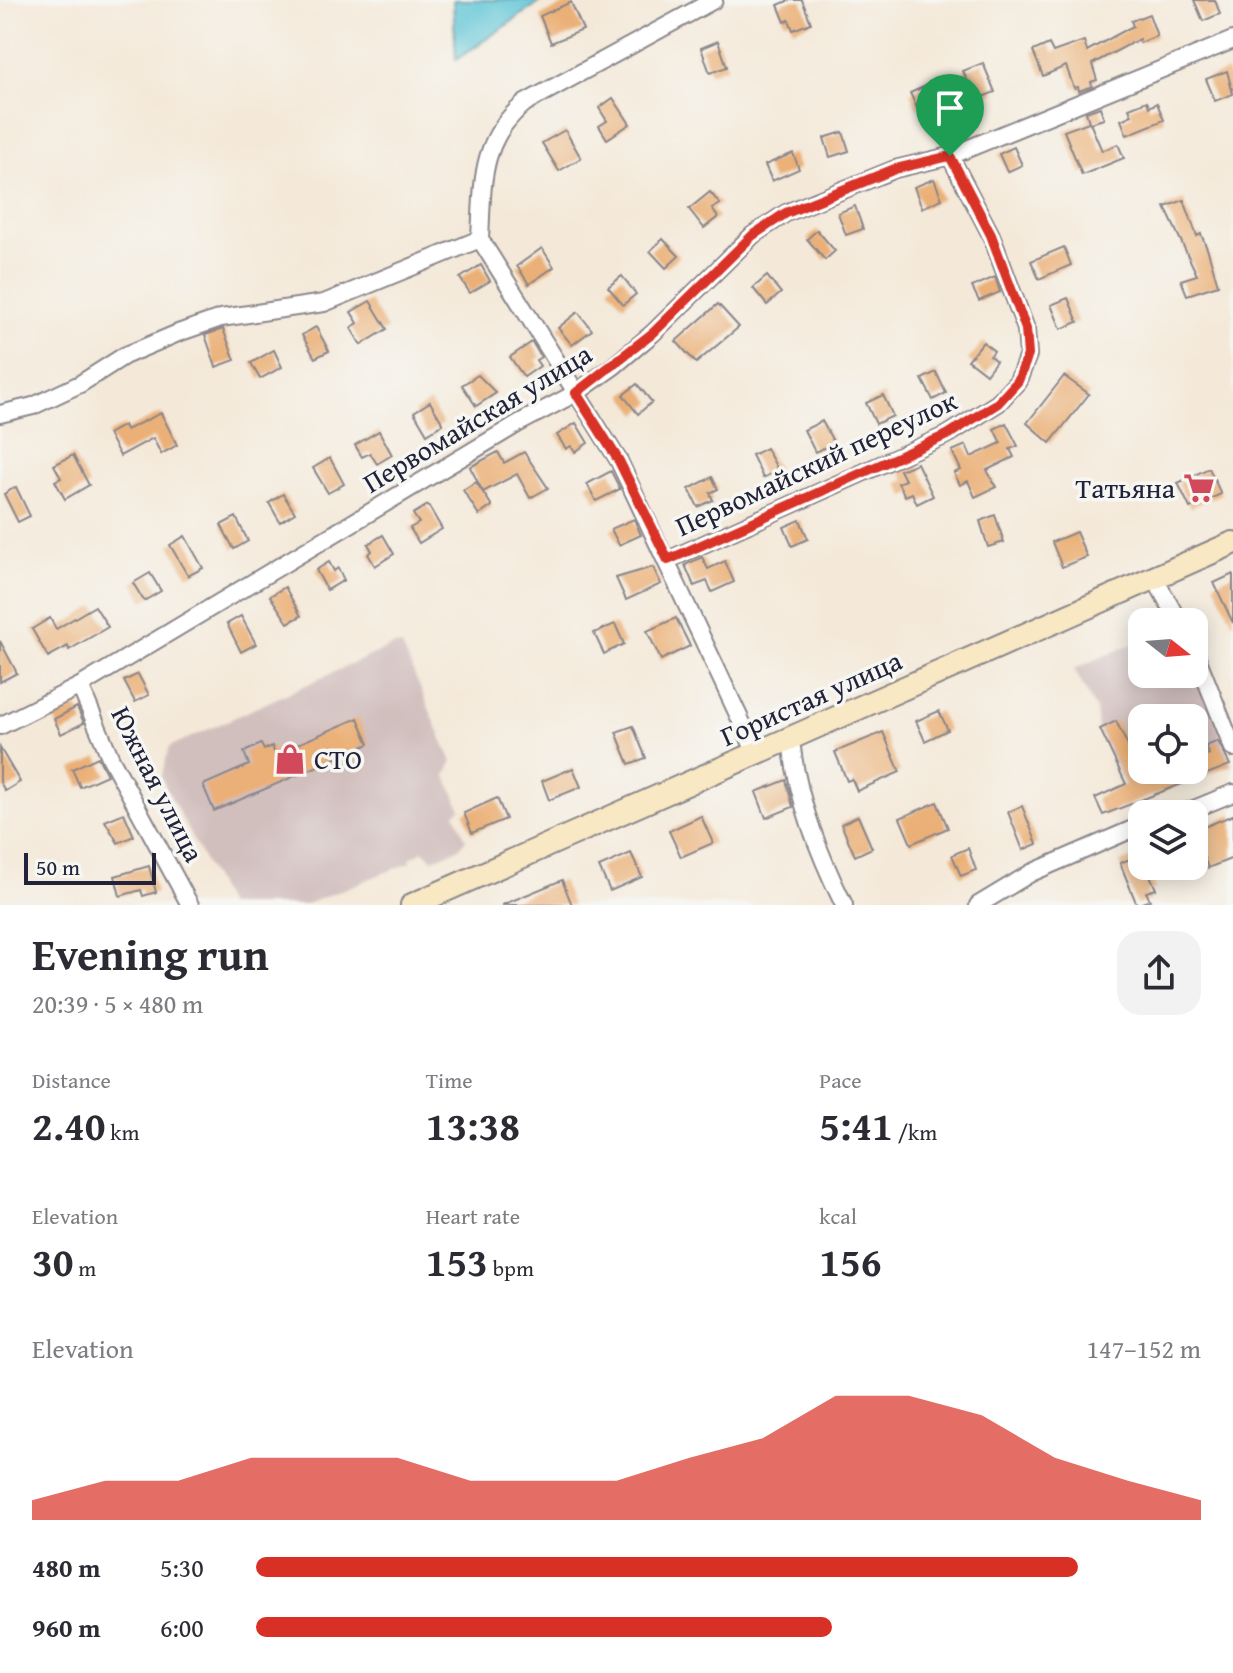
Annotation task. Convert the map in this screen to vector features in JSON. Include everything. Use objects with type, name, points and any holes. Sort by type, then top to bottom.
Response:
[{"type":"street","points":[[714,0],[525,103],[504,120],[490,145],[480,239],[619,461],[757,755]]},
{"type":"street","name":"Первомайская улица","points":[[0,726],[80,686],[519,423],[576,393],[653,333],[753,235],[786,213],[895,169],[950,156],[1233,40]]},
{"type":"street","name":"Первомайский переулок","points":[[668,560],[949,434],[998,403],[1018,381],[1028,355],[1026,329],[991,235],[950,156]]},
{"type":"street","points":[[0,414],[33,406],[80,384],[124,356],[178,333],[221,318],[324,303],[480,239]]},
{"type":"street","name":"Гористая улица","points":[[413,905],[1233,543]]},
{"type":"street","points":[[1155,579],[1171,608]]},
{"type":"street","points":[[1208,685],[1233,748]]},
{"type":"street","name":"Южная улица","points":[[80,686],[111,759],[190,905]]},
{"type":"street","points":[[791,740],[795,781],[826,869],[844,905]]},
{"type":"street","points":[[1208,803],[1233,793]]},
{"type":"street","points":[[978,905],[1031,873],[1128,831]]},
{"type":"shaded area","name":"СТО","points":[[392,646],[402,646],[452,762],[446,776],[461,809],[455,813],[466,840],[458,849],[433,859],[423,851],[410,858],[411,862],[304,905],[227,905],[161,778],[169,747]]},
{"type":"shaded area","points":[[1128,646],[1128,688],[1203,688],[1232,765],[1208,774],[1208,704],[1128,704],[1128,784],[1182,784],[1141,800],[1132,800],[1098,728],[1096,710],[1074,669]]},
{"type":"water","points":[[453,0],[543,0],[456,60]]},
{"type":"building","points":[[790,0],[802,0],[811,23],[793,30],[789,20],[785,22],[778,5]]},
{"type":"building","points":[[1194,0],[1215,0],[1220,14],[1203,21]]},
{"type":"building","points":[[571,2],[583,30],[551,43],[540,16]]},
{"type":"building","points":[[1149,14],[1157,36],[1140,43],[1139,39],[1092,64],[1097,80],[1091,82],[1092,86],[1079,91],[1078,87],[1074,88],[1066,66],[1043,76],[1033,51],[1049,44],[1053,52],[1084,41],[1087,51],[1133,26],[1131,21]]},
{"type":"building","points":[[718,41],[727,67],[710,73],[701,48]]},
{"type":"building","points":[[983,63],[995,92],[975,100],[963,71]]},
{"type":"building","points":[[1227,71],[1233,94],[1215,101],[1206,79]]},
{"type":"building","points":[[934,82],[948,113],[929,121],[923,106],[917,108],[910,93]]},
{"type":"building","points":[[613,98],[630,124],[607,139],[599,126],[607,121],[599,108]]},
{"type":"building","points":[[1147,101],[1149,107],[1157,103],[1164,120],[1127,135],[1121,120],[1132,115],[1129,108]]},
{"type":"building","points":[[1100,107],[1104,119],[1090,123],[1102,151],[1118,144],[1124,158],[1082,175],[1064,131],[1089,122],[1086,112]]},
{"type":"building","points":[[565,130],[581,158],[559,171],[542,143]]},
{"type":"building","points":[[843,132],[849,151],[830,157],[824,138]]},
{"type":"building","points":[[1014,147],[1022,165],[1007,172],[999,154]]},
{"type":"building","points":[[793,153],[799,169],[772,181],[765,165]]},
{"type":"building","points":[[934,179],[942,199],[922,208],[914,187]]},
{"type":"building","points":[[710,192],[720,204],[712,209],[718,217],[704,228],[689,209]]},
{"type":"building","points":[[1184,200],[1197,236],[1201,234],[1208,251],[1218,285],[1187,295],[1181,280],[1197,275],[1165,207]]},
{"type":"building","points":[[855,206],[863,229],[846,235],[838,213]]},
{"type":"building","points":[[817,230],[835,251],[825,260],[807,239]]},
{"type":"building","points":[[663,239],[679,256],[666,268],[650,251]]},
{"type":"building","points":[[1064,247],[1071,265],[1039,279],[1031,261]]},
{"type":"building","points":[[542,248],[554,267],[529,284],[517,266]]},
{"type":"building","points":[[481,265],[490,281],[470,293],[460,278]]},
{"type":"building","points":[[622,276],[636,294],[623,305],[608,287]]},
{"type":"building","points":[[767,276],[781,293],[767,305],[753,288]]},
{"type":"building","points":[[995,277],[1000,292],[979,301],[972,287]]},
{"type":"building","points":[[1068,298],[1078,322],[1061,329],[1051,305]]},
{"type":"building","points":[[370,301],[387,329],[361,345],[351,328],[358,323],[351,312]]},
{"type":"building","points":[[718,304],[739,327],[696,363],[676,341]]},
{"type":"building","points":[[578,312],[592,330],[572,345],[558,328]]},
{"type":"building","points":[[316,327],[329,351],[315,358],[302,335]]},
{"type":"building","points":[[223,329],[235,360],[216,367],[205,335]]},
{"type":"building","points":[[532,342],[541,357],[536,360],[540,366],[524,377],[510,357]]},
{"type":"building","points":[[983,342],[994,351],[990,356],[996,361],[986,374],[968,360]]},
{"type":"building","points":[[274,350],[282,367],[260,379],[251,363]]},
{"type":"building","points":[[936,372],[946,393],[933,400],[922,379]]},
{"type":"building","points":[[478,375],[496,393],[476,406],[462,385]]},
{"type":"building","points":[[1064,376],[1089,394],[1050,443],[1027,423]]},
{"type":"building","points":[[637,384],[652,402],[638,414],[623,395]]},
{"type":"building","points":[[883,395],[893,416],[876,424],[866,403]]},
{"type":"building","points":[[430,402],[443,424],[427,434],[414,412]]},
{"type":"building","points":[[161,413],[177,445],[161,454],[153,438],[120,456],[108,434],[124,425],[126,430]]},
{"type":"building","points":[[822,421],[834,443],[815,452],[804,430]]},
{"type":"building","points":[[576,423],[588,443],[575,452],[571,446],[566,449],[557,435]]},
{"type":"building","points":[[1006,423],[1018,446],[1010,449],[1014,457],[987,470],[996,487],[975,497],[968,481],[960,485],[954,473],[961,470],[952,451],[966,445],[971,457],[1001,443],[994,429]]},
{"type":"building","points":[[379,431],[392,455],[377,464],[370,453],[362,457],[355,445]]},
{"type":"building","points":[[766,448],[778,470],[763,478],[752,455]]},
{"type":"building","points":[[498,452],[504,463],[524,452],[548,488],[530,498],[517,474],[483,492],[470,467]]},
{"type":"building","points":[[73,455],[89,485],[65,499],[55,481],[61,478],[54,465]]},
{"type":"building","points":[[330,458],[344,484],[328,493],[313,468]]},
{"type":"building","points":[[917,463],[933,496],[917,504],[912,493],[905,496],[898,483],[905,480],[900,470]]},
{"type":"building","name":"Татьяна","points":[[1209,468],[1221,494],[1190,508],[1178,483]]},
{"type":"building","points":[[611,471],[620,489],[596,501],[587,484]]},
{"type":"building","points":[[712,477],[718,489],[710,493],[713,500],[698,507],[689,489]]},
{"type":"building","points":[[476,482],[492,506],[479,515],[463,490]]},
{"type":"building","points":[[16,487],[30,516],[18,522],[4,494]]},
{"type":"building","points":[[283,494],[295,513],[280,522],[269,503]]},
{"type":"building","points":[[428,505],[442,529],[419,543],[410,528],[419,523],[413,514]]},
{"type":"building","points":[[995,515],[1004,542],[988,547],[980,521]]},
{"type":"building","points":[[236,517],[248,541],[234,549],[221,525]]},
{"type":"building","points":[[634,519],[641,535],[619,545],[611,529]]},
{"type":"building","points":[[800,520],[808,539],[792,546],[784,527]]},
{"type":"building","points":[[1076,532],[1087,557],[1062,567],[1052,542]]},
{"type":"building","points":[[383,535],[394,554],[375,566],[368,554],[372,551],[368,544]]},
{"type":"building","points":[[185,536],[203,568],[188,576],[170,545]]},
{"type":"building","points":[[702,557],[708,569],[725,561],[734,582],[712,592],[707,581],[694,586],[685,565]]},
{"type":"building","points":[[329,562],[334,571],[338,568],[344,580],[327,590],[316,570]]},
{"type":"building","points":[[653,567],[661,584],[626,600],[616,578]]},
{"type":"building","points":[[150,573],[161,591],[144,601],[133,583]]},
{"type":"building","points":[[1233,574],[1233,623],[1214,583]]},
{"type":"building","points":[[285,587],[301,616],[288,623],[270,596]]},
{"type":"building","points":[[95,606],[108,627],[69,650],[68,646],[48,657],[32,629],[50,618],[56,629]]},
{"type":"building","points":[[241,616],[256,644],[241,652],[227,624]]},
{"type":"building","points":[[676,618],[690,646],[661,660],[647,631]]},
{"type":"building","points":[[615,624],[624,644],[604,654],[594,633]]},
{"type":"building","points":[[0,641],[17,673],[0,682]]},
{"type":"building","points":[[138,674],[149,695],[135,702],[124,681]]},
{"type":"building","points":[[77,707],[84,723],[61,734],[54,719]]},
{"type":"building","points":[[939,711],[948,730],[925,741],[916,721]]},
{"type":"building","name":"СТО","points":[[358,718],[369,744],[214,811],[203,785],[249,765],[244,752],[261,744],[264,750],[272,746],[275,754]]},
{"type":"building","points":[[1116,721],[1128,746],[1128,784],[1182,784],[1141,800],[1128,800],[1128,805],[1103,815],[1095,798],[1126,784],[1100,729]]},
{"type":"building","points":[[633,726],[646,758],[629,764],[616,732]]},
{"type":"building","points":[[883,732],[900,772],[857,791],[852,779],[847,781],[835,752]]},
{"type":"building","points":[[1218,741],[1230,765],[1208,774],[1208,745]]},
{"type":"building","points":[[0,748],[20,782],[5,791],[0,782]]},
{"type":"building","points":[[98,757],[107,775],[80,787],[72,769]]},
{"type":"building","points":[[573,768],[581,787],[549,800],[542,781]]},
{"type":"building","points":[[786,780],[793,807],[766,818],[756,792]]},
{"type":"building","points":[[497,798],[506,819],[472,833],[464,813]]},
{"type":"building","points":[[937,802],[948,828],[911,844],[900,818]]},
{"type":"building","points":[[1022,806],[1037,844],[1023,850],[1008,812]]},
{"type":"building","points":[[124,813],[134,836],[118,843],[105,821]]},
{"type":"building","points":[[1233,815],[1233,858],[1208,868],[1208,825]]},
{"type":"building","points":[[701,816],[713,843],[681,857],[669,831]]},
{"type":"building","points":[[858,816],[872,848],[855,856],[841,824]]},
{"type":"building","points":[[968,848],[976,870],[961,876],[952,855]]},
{"type":"building","points":[[631,853],[642,877],[610,891],[599,867]]},
{"type":"building","points":[[1128,860],[1128,880],[1152,880],[1156,889],[1146,892],[1150,900],[1137,905],[1120,863]]},
{"type":"building","points":[[149,866],[156,892],[143,896],[141,890],[120,896],[115,876]]},
{"type":"building","points":[[562,880],[572,905],[502,905]]},
{"type":"place","name":"Татьяна","points":[[1199,488]]},
{"type":"place","name":"СТО","points":[[290,759]]},
{"type":"route","points":[[950,156],[991,235],[1026,329],[1028,355],[1018,381],[998,403],[949,434],[770,517],[668,560],[619,461],[576,393],[653,333],[753,235],[786,213],[895,169],[950,156]]}]
